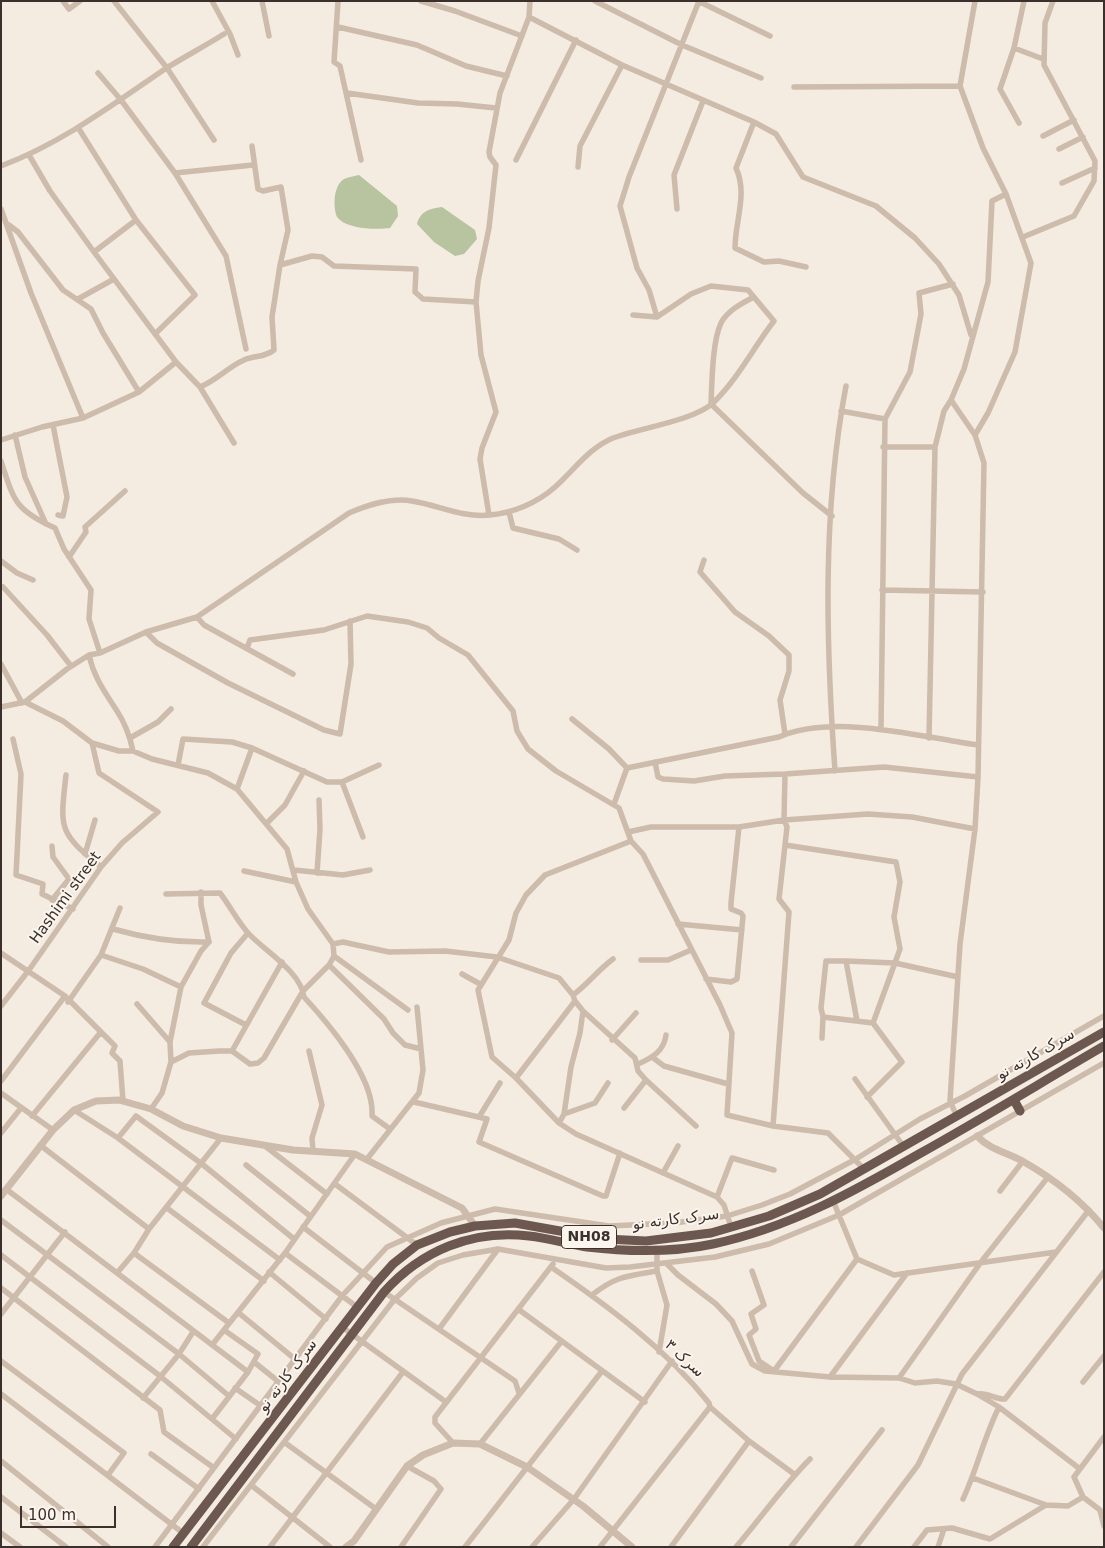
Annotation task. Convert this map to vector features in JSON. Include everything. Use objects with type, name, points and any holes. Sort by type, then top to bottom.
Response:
[{"type":"highway","name":"سرک کارته نو","points":[[173,1547],[376,1283],[393,1264],[417,1245],[450,1232],[475,1226],[515,1223],[605,1239],[646,1241],[710,1233],[769,1216],[820,1194],[1104,1032]]},
{"type":"highway","name":"سرک کارته نو","points":[[191,1547],[384,1292],[401,1274],[424,1257],[469,1238],[494,1235],[528,1236],[584,1246],[657,1252],[713,1244],[773,1228],[834,1202],[1014,1100],[1104,1046]]},
{"type":"highway","points":[[1014,1100],[1020,1111]]},
{"type":"highway","points":[[769,1216],[773,1228]]},
{"type":"highway","points":[[710,1233],[713,1244]]},
{"type":"street","points":[[63,1],[69,9],[80,1]]},
{"type":"street","points":[[114,1],[168,68],[214,140]]},
{"type":"street","points":[[212,1],[230,34],[238,55]]},
{"type":"street","points":[[262,1],[270,36]]},
{"type":"street","points":[[338,1],[338,27],[334,62],[340,66],[361,160]]},
{"type":"street","points":[[421,1],[455,11],[522,36]]},
{"type":"street","points":[[488,516],[480,458],[496,412],[481,355],[476,302],[478,281],[490,228],[496,165],[489,152],[496,108],[529,17],[530,1]]},
{"type":"street","points":[[595,1],[682,44],[761,78]]},
{"type":"street","points":[[657,317],[649,290],[637,268],[620,206],[629,177],[698,1],[770,36]]},
{"type":"street","points":[[974,435],[988,413],[1015,352],[1032,263],[1006,194],[983,148],[960,86],[975,1]]},
{"type":"street","points":[[1018,123],[1000,89],[1014,48],[1024,1]]},
{"type":"street","points":[[1023,238],[1074,216],[1094,181],[1095,162],[1044,65],[1045,23],[1053,1]]},
{"type":"street","points":[[529,17],[622,65],[754,122],[776,134],[803,177],[876,206],[916,238],[953,284],[972,335]]},
{"type":"street","points":[[338,27],[417,45],[466,66],[507,76]]},
{"type":"street","points":[[1,166],[29,155],[79,128],[168,68],[224,34]]},
{"type":"street","points":[[516,160],[576,40]]},
{"type":"street","points":[[1014,48],[1043,58]]},
{"type":"street","points":[[578,167],[580,146],[622,65]]},
{"type":"street","points":[[98,72],[121,100],[174,173],[226,256],[246,349]]},
{"type":"street","points":[[794,87],[960,86]]},
{"type":"street","points":[[347,94],[418,103],[496,108]]},
{"type":"street","points":[[677,209],[674,175],[703,101]]},
{"type":"street","points":[[1043,136],[1074,120]]},
{"type":"street","points":[[754,122],[736,168],[741,179],[742,191],[735,248],[764,262],[779,261],[806,267]]},
{"type":"street","points":[[79,128],[136,220],[195,295],[155,334]]},
{"type":"street","points":[[1059,149],[1082,137]]},
{"type":"street","points":[[200,387],[213,382],[244,360],[266,356],[274,350],[272,318],[280,265],[288,230],[282,190],[278,187],[260,190],[253,165],[252,146]]},
{"type":"street","points":[[29,155],[50,191],[94,252],[176,362],[200,387],[234,443]]},
{"type":"street","points":[[174,173],[253,165]]},
{"type":"street","points":[[1062,183],[1094,168]]},
{"type":"street","points":[[928,738],[930,591],[935,447],[944,411],[951,400],[964,369],[988,282],[992,202],[1006,194]]},
{"type":"street","points":[[1,209],[8,223],[32,293],[83,418]]},
{"type":"street","points":[[94,252],[136,220]]},
{"type":"street","points":[[8,223],[18,232],[63,290],[90,308],[102,333],[139,392]]},
{"type":"street","points":[[280,265],[312,256],[322,257],[334,266],[416,270],[415,292],[423,299],[476,302]]},
{"type":"street","points":[[78,299],[114,278]]},
{"type":"street","points":[[881,729],[883,446],[885,419],[910,372],[921,314],[919,293],[953,284]]},
{"type":"street","points":[[1,706],[23,702],[89,655],[100,653],[146,632],[197,617],[349,512],[376,502],[411,500],[438,509],[470,515],[488,516],[509,512],[541,498],[584,457],[611,439],[682,418],[711,404],[737,377],[754,347],[774,321],[748,290],[711,286],[692,294],[657,317],[633,315]]},
{"type":"street","points":[[754,297],[735,307],[721,323],[713,371],[711,404],[803,493],[832,516]]},
{"type":"street","points":[[1,440],[83,418],[139,392],[176,362]]},
{"type":"street","points":[[835,771],[828,587],[838,421],[846,386]]},
{"type":"street","points":[[951,400],[974,435],[984,463],[978,777],[975,829],[958,977],[951,1104],[957,1117]]},
{"type":"street","points":[[841,411],[885,419]]},
{"type":"street","points":[[53,425],[67,497],[63,516],[58,515]]},
{"type":"street","points":[[14,435],[25,477],[46,524]]},
{"type":"street","points":[[883,446],[935,447]]},
{"type":"street","points":[[1,461],[16,502],[33,518],[55,528],[69,557],[91,590],[89,619],[100,653]]},
{"type":"street","points":[[69,557],[86,532],[85,527],[126,491]]},
{"type":"street","points":[[509,512],[513,528],[559,539],[578,550]]},
{"type":"street","points":[[704,560],[700,572],[735,612],[769,636],[789,655],[789,671],[780,700],[785,734]]},
{"type":"street","points":[[1,561],[17,573],[33,580]]},
{"type":"street","points":[[3,587],[47,635],[71,666]]},
{"type":"street","points":[[882,590],[983,592]]},
{"type":"street","points":[[247,648],[250,640],[324,630],[367,616],[408,622],[427,628],[439,638],[464,652],[509,704],[513,711],[517,731],[528,749],[556,771],[620,808],[632,841],[643,854],[732,1033],[727,1116],[773,1126],[828,1133],[864,1169]]},
{"type":"street","points":[[197,617],[204,625],[292,674]]},
{"type":"street","points":[[146,632],[157,644],[228,683],[324,730],[340,734],[351,664],[350,621]]},
{"type":"street","points":[[89,655],[92,671],[101,688],[118,712],[130,738],[133,751]]},
{"type":"street","points":[[1,664],[23,702],[63,722],[92,743],[119,751],[133,751],[152,760],[178,764],[208,773],[237,789],[287,848],[296,882],[308,909],[333,944],[334,956],[329,965],[303,991],[264,1058],[258,1063],[250,1064],[232,1051],[189,1053],[171,1062]]},
{"type":"street","points":[[130,738],[158,722],[171,709]]},
{"type":"street","points":[[572,719],[609,749],[627,768]]},
{"type":"street","points":[[627,768],[794,731],[833,728],[881,729],[978,745]]},
{"type":"street","points":[[14,739],[21,774],[16,875],[43,884],[42,894],[73,909]]},
{"type":"street","points":[[178,764],[183,739],[232,742],[252,748],[327,782],[342,782],[380,765]]},
{"type":"street","name":"Hashimi street","points":[[1,1006],[73,909],[101,867],[122,843],[158,812],[99,773],[92,743]]},
{"type":"street","points":[[237,789],[252,748]]},
{"type":"street","points":[[655,762],[658,777],[663,780],[694,780],[725,776],[884,767],[978,777]]},
{"type":"street","points":[[614,804],[627,768]]},
{"type":"street","points":[[267,823],[285,805],[304,771]]},
{"type":"street","points":[[773,1126],[789,912],[778,899],[787,827],[784,820],[785,774]]},
{"type":"street","points":[[66,775],[63,822],[68,838],[101,867]]},
{"type":"street","points":[[342,782],[363,837]]},
{"type":"street","points":[[317,873],[320,829],[319,800]]},
{"type":"street","points":[[628,832],[651,827],[739,827],[784,820],[868,814],[912,817],[975,829]]},
{"type":"street","points":[[85,854],[95,820]]},
{"type":"street","points":[[706,979],[736,980],[742,914],[730,908],[739,827]]},
{"type":"street","points":[[632,841],[545,875],[526,895],[516,914],[509,940],[480,984],[478,998],[491,1054],[535,1100],[560,1123],[576,1134],[717,1197],[724,1205],[730,1228]]},
{"type":"street","points":[[785,845],[896,862],[900,882],[894,917],[900,949],[873,1024]]},
{"type":"street","points":[[52,846],[53,857],[69,879],[52,900]]},
{"type":"street","points":[[294,870],[343,875],[370,870]]},
{"type":"street","points":[[244,871],[296,882]]},
{"type":"street","points":[[201,892],[200,905],[209,942]]},
{"type":"street","points":[[166,894],[220,893],[248,933],[282,962],[303,991],[304,996],[346,1048],[373,1105],[372,1116],[390,1129]]},
{"type":"street","points":[[1,1081],[101,955],[120,908]]},
{"type":"street","points":[[678,924],[742,930]]},
{"type":"street","points":[[113,929],[148,938],[184,942],[209,942]]},
{"type":"street","points":[[246,1025],[204,1002],[231,953],[248,933]]},
{"type":"street","points":[[151,1109],[162,1093],[171,1062],[170,1042],[181,987],[201,951],[209,942]]},
{"type":"street","points":[[333,944],[344,942],[388,952],[445,951],[497,957],[559,978],[583,1011],[612,1040],[635,1058],[638,1064],[638,1071],[646,1080],[696,1126]]},
{"type":"street","points":[[642,960],[668,960],[691,950]]},
{"type":"street","points":[[1,953],[29,970],[67,999],[115,1046],[112,1053],[120,1061],[123,1101]]},
{"type":"street","points":[[101,955],[143,969],[181,987]]},
{"type":"street","points":[[334,956],[408,1010]]},
{"type":"street","points":[[516,1078],[554,1032],[574,998],[597,972],[613,959]]},
{"type":"street","points":[[822,1038],[823,1017],[821,1008],[826,961],[895,963],[958,977]]},
{"type":"street","points":[[846,961],[857,1021]]},
{"type":"street","points":[[232,1051],[282,962]]},
{"type":"street","points":[[329,965],[384,1019],[393,1033],[405,1045],[421,1049]]},
{"type":"street","points":[[462,974],[480,984]]},
{"type":"street","points":[[137,1004],[170,1042]]},
{"type":"street","points":[[367,1159],[414,1102],[419,1093],[423,1070],[417,1007]]},
{"type":"street","points":[[560,1123],[564,1114],[571,1067],[580,1034],[583,1011]]},
{"type":"street","points":[[612,1040],[636,1013]]},
{"type":"street","points":[[155,1547],[342,1296],[362,1272],[387,1247],[406,1237],[468,1214],[495,1209],[609,1226],[674,1223],[727,1216],[762,1205],[790,1194],[856,1159],[896,1134],[1104,1016]]},
{"type":"street","points":[[823,1017],[873,1024],[902,1062],[867,1097]]},
{"type":"street","points":[[32,1116],[100,1033]]},
{"type":"street","points":[[638,1064],[652,1057],[664,1044],[666,1035]]},
{"type":"street","points":[[309,1051],[322,1105],[312,1138],[313,1151]]},
{"type":"street","points":[[652,1057],[664,1066],[728,1084]]},
{"type":"street","points":[[203,1547],[394,1300],[417,1278],[438,1263],[463,1255],[498,1249],[606,1268],[716,1257],[769,1244],[839,1215],[1104,1063]]},
{"type":"street","points":[[624,1108],[646,1080]]},
{"type":"street","points":[[855,1080],[904,1147]]},
{"type":"street","points":[[479,1117],[500,1083]]},
{"type":"street","points":[[564,1114],[595,1103],[608,1083]]},
{"type":"street","points":[[1,1093],[52,1130]]},
{"type":"street","points":[[1,1196],[52,1130],[74,1110],[96,1101],[123,1101],[151,1109],[183,1126],[221,1138],[265,1146],[354,1154],[462,1208],[475,1226]]},
{"type":"street","points":[[414,1102],[488,1120],[479,1142],[603,1196],[606,1196],[620,1153]]},
{"type":"street","points":[[1,1133],[21,1108]]},
{"type":"street","points":[[74,1110],[118,1138],[184,1186],[280,1260]]},
{"type":"street","points":[[118,1138],[136,1116],[202,1164],[294,1239]]},
{"type":"street","points":[[977,1136],[984,1144],[1022,1161],[1048,1177],[1089,1210],[1104,1228]]},
{"type":"street","points":[[117,1273],[134,1253],[149,1229],[221,1138]]},
{"type":"street","points":[[40,1145],[149,1229]]},
{"type":"street","points":[[265,1146],[327,1194]]},
{"type":"street","points":[[662,1174],[678,1146]]},
{"type":"street","points":[[212,1345],[280,1260],[354,1154]]},
{"type":"street","points":[[717,1197],[732,1158],[774,1170]]},
{"type":"street","points":[[1000,1191],[1022,1161]]},
{"type":"street","points":[[246,1165],[310,1216]]},
{"type":"street","points":[[899,1378],[981,1262],[1048,1177]]},
{"type":"street","points":[[334,1184],[417,1245]]},
{"type":"street","points":[[6,1189],[248,1372]]},
{"type":"street","points":[[834,1202],[857,1259],[894,1275],[1056,1252]]},
{"type":"street","points":[[167,1208],[264,1281]]},
{"type":"street","points":[[856,1547],[918,1465],[939,1424],[956,1384],[1089,1210]]},
{"type":"street","points":[[1,1220],[179,1354],[229,1396]]},
{"type":"street","points":[[303,1227],[376,1283]]},
{"type":"street","points":[[1,1314],[65,1232]]},
{"type":"street","points":[[439,1329],[498,1249]]},
{"type":"street","points":[[657,1252],[657,1271],[667,1305],[659,1352]]},
{"type":"street","points":[[134,1253],[229,1323]]},
{"type":"street","points":[[285,1253],[357,1307]]},
{"type":"street","points":[[1,1255],[160,1376],[236,1439]]},
{"type":"street","points":[[774,1371],[857,1259]]},
{"type":"street","points":[[453,1443],[434,1420],[480,1357],[556,1260]]},
{"type":"street","points":[[666,1263],[678,1275],[716,1304],[732,1321],[752,1364],[765,1371],[830,1377],[899,1378],[915,1383],[937,1381],[956,1384],[999,1407],[1080,1469]]},
{"type":"street","name":"سرک ۳","points":[[550,1267],[592,1296],[672,1361],[692,1382],[709,1403],[710,1407],[749,1441],[794,1474]]},
{"type":"street","points":[[592,1296],[610,1281],[629,1275],[657,1271]]},
{"type":"street","points":[[752,1271],[764,1306],[752,1313],[756,1329],[749,1335],[754,1353],[759,1361],[774,1371]]},
{"type":"street","points":[[269,1272],[326,1319]]},
{"type":"street","points":[[977,1394],[985,1392],[1000,1399],[1005,1398],[1104,1272]]},
{"type":"street","points":[[830,1377],[907,1274]]},
{"type":"street","points":[[1,1288],[160,1410],[164,1432],[214,1468]]},
{"type":"street","points":[[384,1292],[514,1381],[519,1393]]},
{"type":"street","points":[[518,1309],[645,1402]]},
{"type":"street","points":[[238,1313],[295,1358]]},
{"type":"street","points":[[342,1326],[446,1402]]},
{"type":"street","points":[[212,1419],[248,1372],[258,1354],[224,1330]]},
{"type":"street","points":[[143,1398],[179,1354],[193,1332]]},
{"type":"street","points":[[480,1444],[561,1342]]},
{"type":"street","points":[[1083,1382],[1104,1356]]},
{"type":"street","points":[[1,1361],[124,1453],[108,1475]]},
{"type":"street","points":[[532,1547],[574,1499],[645,1402],[672,1361]]},
{"type":"street","points":[[254,1362],[279,1382]]},
{"type":"street","points":[[465,1547],[602,1371]]},
{"type":"street","points":[[270,1547],[403,1372]]},
{"type":"street","points":[[235,1388],[261,1406]]},
{"type":"street","points":[[1,1394],[183,1533]]},
{"type":"street","points":[[600,1547],[710,1407]]},
{"type":"street","points":[[963,1499],[972,1478],[986,1433],[999,1407]]},
{"type":"street","points":[[791,1547],[882,1430]]},
{"type":"street","points":[[1103,1524],[1100,1510],[1083,1497],[1074,1477],[1104,1437]]},
{"type":"street","points":[[671,1547],[749,1441]]},
{"type":"street","points":[[284,1442],[376,1509]]},
{"type":"street","points":[[346,1547],[354,1541],[407,1466],[423,1454],[453,1443],[480,1444],[527,1467],[574,1499],[632,1547]]},
{"type":"street","points":[[151,1454],[199,1489]]},
{"type":"street","points":[[736,1547],[765,1513],[794,1474],[810,1458]]},
{"type":"street","points":[[1,1461],[108,1547]]},
{"type":"street","points":[[401,1547],[441,1489],[434,1481],[407,1466]]},
{"type":"street","points":[[972,1478],[1046,1505],[1068,1506],[1083,1497]]},
{"type":"street","points":[[251,1486],[330,1547]]},
{"type":"street","points":[[1,1497],[66,1547]]},
{"type":"street","points":[[914,1547],[927,1530],[952,1528],[990,1539],[1046,1505]]},
{"type":"street","points":[[938,1547],[944,1529]]},
{"type":"street","points":[[1,1533],[20,1547]]},
{"type":"green space","points":[[359,175],[397,206],[398,216],[390,228],[369,229],[354,226],[341,221],[337,217],[335,202],[336,191],[340,182],[349,177]]},
{"type":"green space","points":[[442,207],[475,230],[477,239],[464,254],[455,256],[434,242],[417,224],[424,213]]}]
